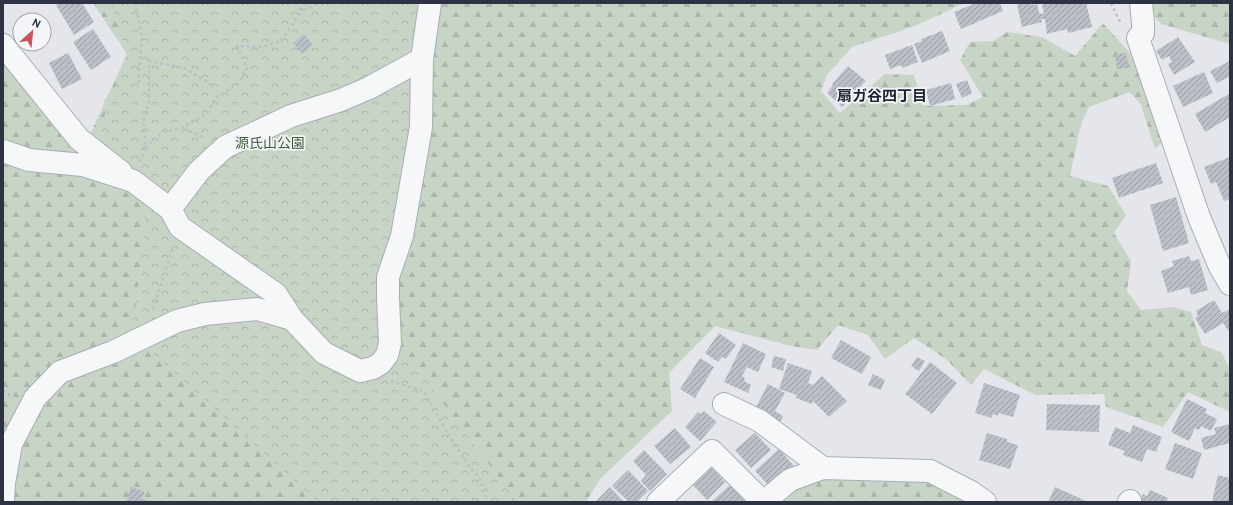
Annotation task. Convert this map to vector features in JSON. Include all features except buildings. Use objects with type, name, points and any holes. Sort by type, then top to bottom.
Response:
[{"type":"street","points":[[3,44],[79,139],[133,181],[175,218],[276,294],[292,319],[324,353],[360,371],[373,368],[381,363],[387,355],[390,343],[388,277],[402,236],[421,127],[422,59],[430,3]]},
{"type":"street","points":[[1141,3],[1143,33],[1138,38],[1199,217],[1220,267],[1230,284]]},
{"type":"street","points":[[175,218],[199,171],[225,147],[292,116],[341,100],[369,88],[422,59]]},
{"type":"street","points":[[3,151],[29,160],[83,165],[133,181]]},
{"type":"street","points":[[3,500],[4,483],[11,444],[35,398],[60,372],[113,352],[177,321],[205,314],[257,309],[292,319]]},
{"type":"street","points":[[724,404],[760,421],[823,468]]},
{"type":"street","points":[[658,502],[712,451],[764,502],[790,480],[823,468],[930,471],[971,492],[985,502]]},
{"type":"path","points":[[135,3],[142,36],[138,86]]},
{"type":"path","points":[[295,3],[302,11]]},
{"type":"path","points":[[145,148],[162,133],[181,128],[205,115],[217,97],[239,83],[247,68],[237,46],[262,47],[281,41],[306,3]]},
{"type":"path","points":[[302,11],[320,3]]},
{"type":"path","points":[[133,181],[145,148],[144,119],[149,102],[149,61],[184,68],[214,86]]},
{"type":"path","points":[[143,338],[175,218]]},
{"type":"path","points":[[360,371],[424,391],[444,429],[470,468],[479,476],[486,493],[486,502]]},
{"type":"green space","points":[[93,3],[965,3],[915,26],[852,47],[827,75],[821,91],[840,113],[885,74],[914,75],[923,106],[966,105],[983,97],[960,60],[970,42],[993,41],[1007,32],[1042,37],[1075,56],[1103,23],[1136,60],[1165,139],[1155,149],[1141,105],[1130,92],[1089,107],[1081,124],[1070,176],[1108,186],[1126,215],[1114,233],[1131,261],[1127,291],[1141,310],[1173,307],[1191,312],[1202,345],[1221,352],[1230,369],[1230,412],[1188,392],[1163,427],[1106,407],[1104,394],[1035,395],[984,369],[971,385],[946,359],[914,338],[885,359],[868,335],[838,325],[817,350],[791,346],[715,326],[669,373],[672,411],[600,479],[586,502],[3,502],[3,58],[83,150],[127,54]]},
{"type":"green space","name":"源氏山公園","points":[[112,3],[441,3],[435,45],[392,252],[401,347],[516,502],[318,502],[153,353],[133,330],[146,216],[133,181],[94,146],[106,111],[104,100],[112,96],[127,54]]},
{"type":"green space","points":[[1143,3],[1230,3],[1230,44],[1161,24]]},
{"type":"green space","points":[[827,463],[923,479],[966,502],[764,502]]},
{"type":"district","name":"扇ガ谷四丁目","points":[[882,97]]}]
